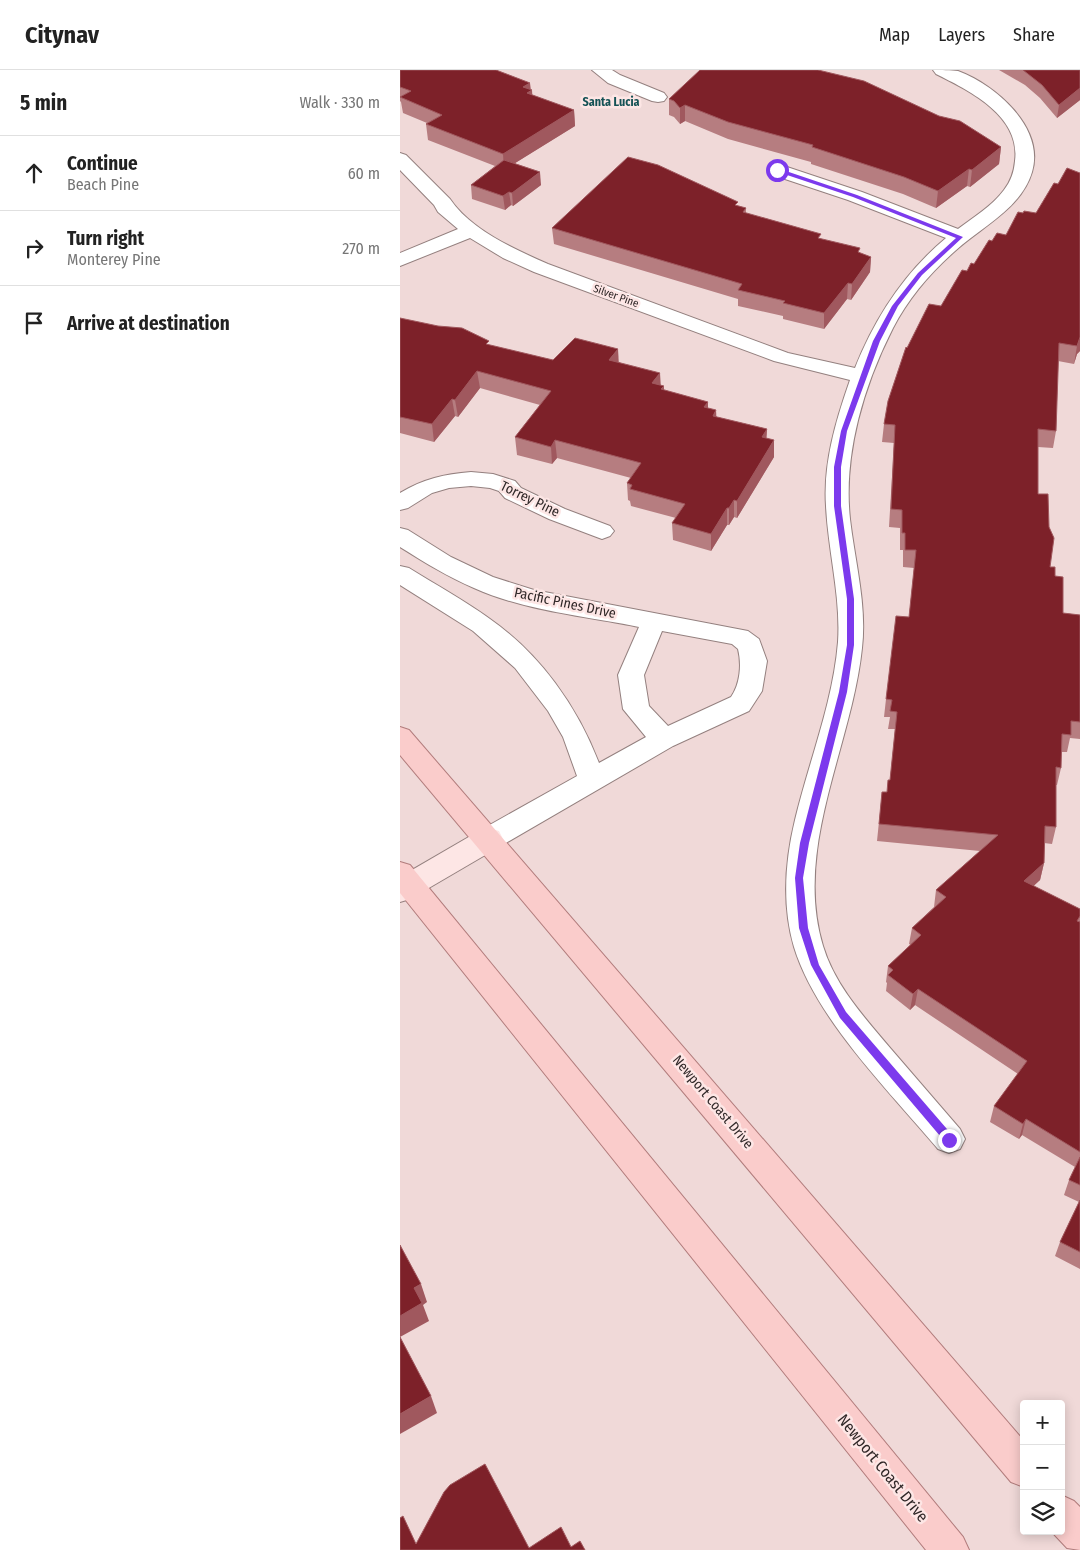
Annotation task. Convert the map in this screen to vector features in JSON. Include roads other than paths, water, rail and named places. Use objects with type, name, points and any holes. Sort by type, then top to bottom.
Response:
[{"type":"main road","name":"Newport Coast Drive","points":[[400,737],[490,839],[1020,1465]]},
{"type":"main road","name":"Newport Coast Drive","points":[[403,883],[950,1550]]},
{"type":"main road","points":[[1065,1518],[1080,1535]]},
{"type":"street","points":[[601,70],[614,79],[658,97]]},
{"type":"street","points":[[942,70],[987,94],[1003,108],[1015,123],[1022,139],[1025,155],[1022,172],[1014,188],[1002,204],[960,237],[920,274],[896,306],[876,341],[844,431],[838,467],[838,506],[850,599],[850,645],[843,692],[804,843],[799,878],[804,928],[815,965],[843,1015],[949,1140]]},
{"type":"street","name":"Silver Pine","points":[[400,159],[443,203],[445,208],[471,230],[510,254],[541,268],[769,353],[817,367],[864,376]]},
{"type":"street","points":[[777,170],[855,196],[960,237]]},
{"type":"street","points":[[400,260],[471,230]]},
{"type":"street","name":"Torrey Pine","points":[[400,503],[424,488],[447,481],[471,479],[493,482],[507,486],[513,493],[557,514],[602,531]]},
{"type":"street","name":"Pacific Pines Drive","points":[[400,536],[443,563],[484,583],[532,598],[738,637],[750,645],[754,661],[749,691],[740,704],[664,739],[490,839]]},
{"type":"street","points":[[400,574],[482,625],[524,662],[558,705],[576,737],[592,779]]},
{"type":"street","points":[[654,621],[631,675],[636,709],[664,739]]},
{"type":"street","points":[[403,883],[490,839]]},
{"type":"district","name":"Santa Lucia","points":[[611,102]]}]
